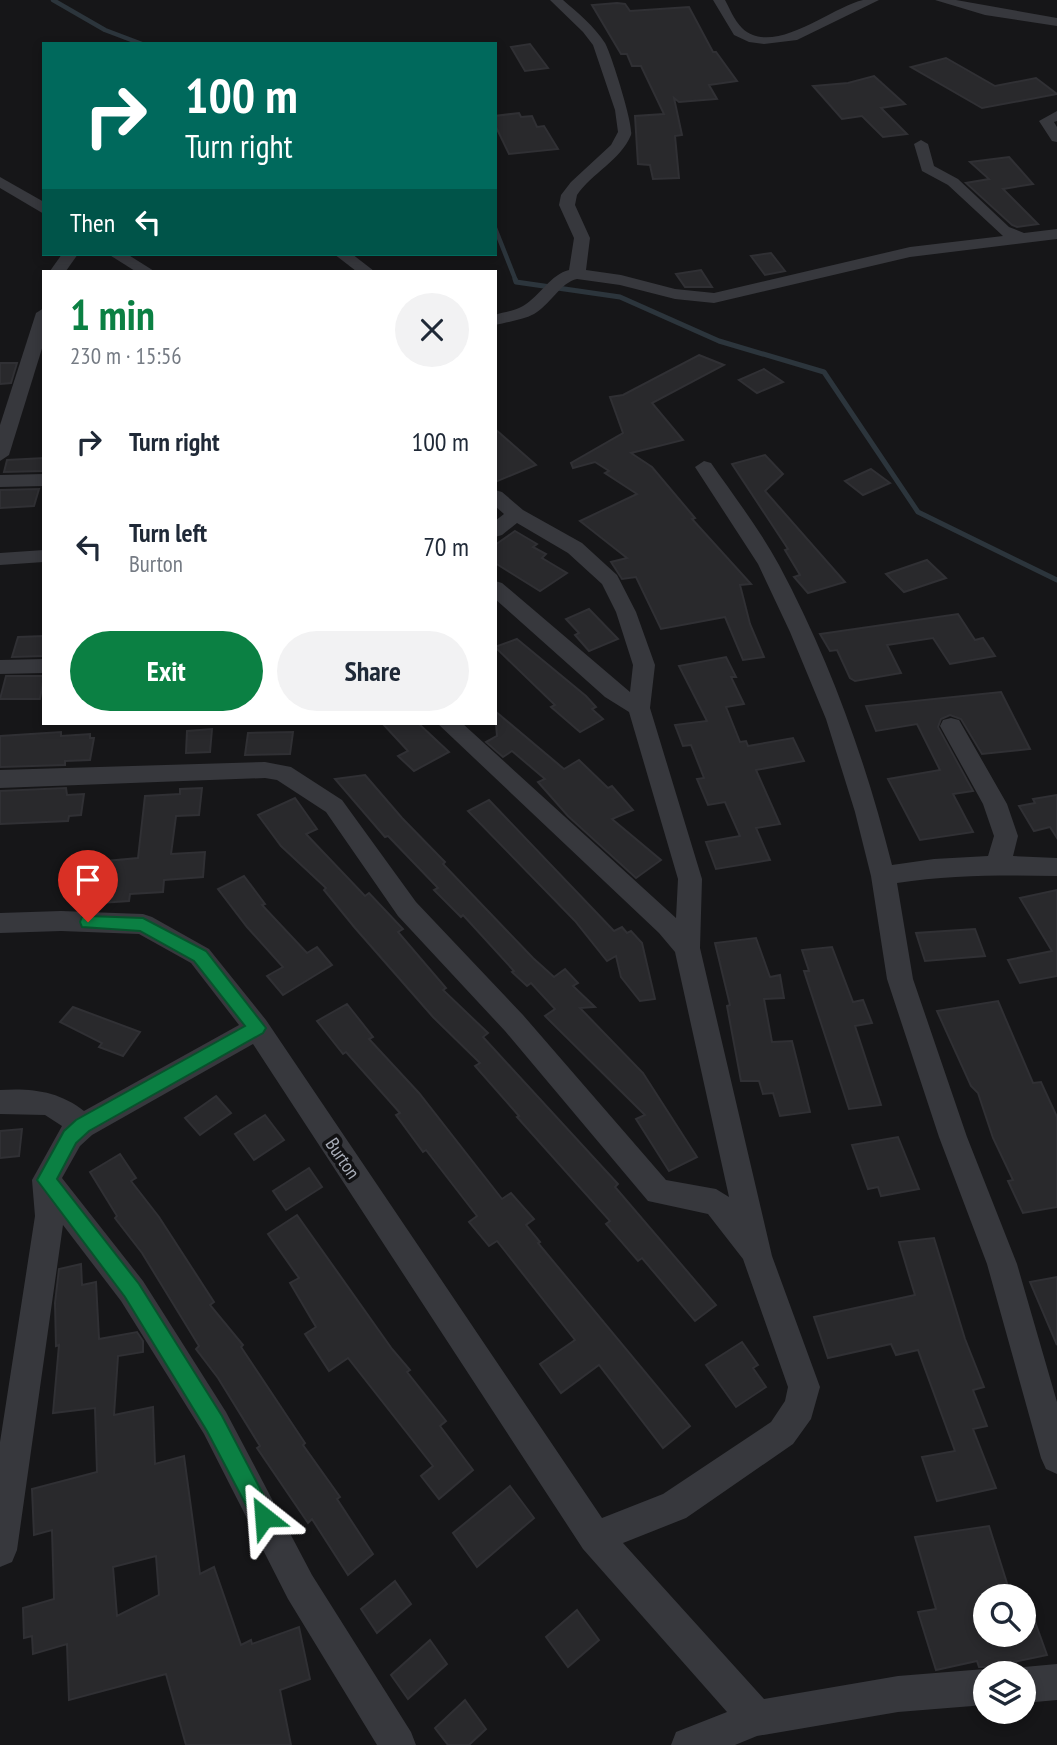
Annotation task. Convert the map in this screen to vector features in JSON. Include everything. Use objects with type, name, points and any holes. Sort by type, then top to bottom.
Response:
[{"type":"street","points":[[556,0],[588,29],[600,45],[622,110],[625,132],[617,147],[576,185],[569,195],[567,205],[582,238],[577,274]]},
{"type":"street","points":[[719,0],[738,35],[747,39],[778,39],[792,37],[873,0]]},
{"type":"street","points":[[941,0],[985,11],[1057,22]]},
{"type":"street","points":[[1057,115],[1046,121],[1057,138]]},
{"type":"street","points":[[921,144],[927,168],[953,182],[1003,230],[1019,237]]},
{"type":"street","points":[[4,190],[42,208]]},
{"type":"street","points":[[497,319],[527,311],[547,296],[565,276],[577,274],[621,280],[675,294],[714,298],[910,252],[1057,234]]},
{"type":"street","points":[[120,256],[144,270]]},
{"type":"street","points":[[345,256],[365,270]]},
{"type":"street","points":[[0,455],[42,319]]},
{"type":"street","points":[[704,467],[768,564],[801,632],[837,719],[867,812],[883,876],[900,979],[953,1136],[1002,1264],[1057,1458]]},
{"type":"street","points":[[0,481],[42,480]]},
{"type":"street","points":[[497,498],[516,514],[575,548],[610,580],[626,612],[644,664],[639,708],[690,879],[687,948],[716,1064],[757,1256],[804,1387],[800,1408],[782,1433],[674,1506],[595,1537]]},
{"type":"street","points":[[497,529],[516,514]]},
{"type":"street","points":[[0,559],[42,555]]},
{"type":"street","points":[[497,590],[613,692],[639,708]]},
{"type":"street","points":[[0,667],[42,666]]},
{"type":"street","points":[[450,725],[668,926],[687,948]]},
{"type":"street","points":[[951,726],[995,804],[1006,836],[998,865]]},
{"type":"street","points":[[0,779],[265,770],[283,774],[303,784],[334,806],[407,909],[514,1023],[658,1192],[716,1202],[757,1256]]},
{"type":"street","points":[[883,876],[934,868],[998,865],[1057,867]]},
{"type":"street","name":"Burton","points":[[0,923],[61,921],[143,925],[200,956],[257,1028],[595,1537],[757,1718]]},
{"type":"street","points":[[0,1550],[50,1216],[47,1180],[70,1137],[82,1126],[257,1028]]},
{"type":"street","points":[[0,1102],[33,1100],[64,1109],[82,1126]]},
{"type":"street","points":[[47,1180],[132,1291],[174,1357],[215,1423],[300,1587],[398,1745]]},
{"type":"street","points":[[1036,1684],[1057,1682]]},
{"type":"street","points":[[689,1745],[757,1718],[898,1693],[973,1688]]},
{"type":"building","points":[[625,4],[630,11],[689,7],[713,52],[716,52],[737,81],[709,85],[717,99],[679,102],[674,98],[682,135],[675,136],[679,178],[653,179],[650,165],[638,164],[635,116],[664,114],[641,66],[632,66],[627,54],[621,54],[592,5]]},
{"type":"building","points":[[530,44],[548,68],[525,71],[511,47]]},
{"type":"building","points":[[946,58],[995,86],[1036,78],[1057,94],[982,108],[911,67]]},
{"type":"building","points":[[874,76],[905,104],[881,108],[907,134],[883,137],[862,116],[842,119],[813,86],[848,83]]},
{"type":"building","points":[[519,113],[521,117],[532,116],[537,127],[544,126],[558,149],[509,154],[497,129],[497,116]]},
{"type":"building","points":[[1009,157],[1033,184],[1003,189],[1038,224],[1017,227],[1012,225],[966,183],[989,179],[970,162]]},
{"type":"building","points":[[771,253],[785,271],[765,275],[751,256]]},
{"type":"building","points":[[701,270],[712,287],[685,287],[676,274]]},
{"type":"building","points":[[699,355],[724,365],[652,403],[683,440],[631,453],[652,467],[695,518],[692,519],[751,584],[740,585],[750,624],[764,657],[743,660],[725,617],[661,629],[636,577],[622,579],[611,562],[627,558],[580,521],[637,494],[605,473],[609,471],[595,462],[573,468],[571,463],[623,433],[610,397],[623,395]]},
{"type":"building","points":[[0,363],[17,363],[11,383],[0,384]]},
{"type":"building","points":[[764,369],[783,382],[757,393],[739,380]]},
{"type":"building","points":[[497,431],[536,465],[497,481]]},
{"type":"building","points":[[765,455],[783,474],[765,491],[845,582],[808,593],[794,577],[800,575],[785,550],[788,549],[732,464]]},
{"type":"building","points":[[42,458],[42,471],[4,472],[7,460]]},
{"type":"building","points":[[871,469],[890,483],[863,495],[845,481]]},
{"type":"building","points":[[39,489],[34,506],[0,508],[0,490]]},
{"type":"building","points":[[515,531],[537,544],[533,547],[546,554],[542,558],[567,573],[540,591],[497,564],[497,544]]},
{"type":"building","points":[[927,560],[946,578],[904,592],[886,574]]},
{"type":"building","points":[[589,609],[618,639],[589,651],[575,635],[579,633],[566,619]]},
{"type":"building","points":[[958,614],[975,640],[983,638],[995,656],[950,664],[933,638],[887,645],[901,673],[855,681],[850,678],[837,650],[830,651],[820,634]]},
{"type":"building","points":[[42,636],[42,656],[12,657],[18,637]]},
{"type":"building","points":[[517,639],[586,696],[596,707],[592,709],[603,719],[580,732],[551,707],[555,705],[497,646]]},
{"type":"building","points":[[726,657],[736,677],[731,677],[744,704],[726,707],[740,742],[746,741],[748,746],[793,738],[804,761],[756,770],[780,824],[756,828],[770,860],[716,869],[706,842],[740,836],[725,802],[708,805],[697,779],[704,778],[691,745],[683,746],[675,725],[707,721],[679,666]]},
{"type":"building","points":[[6,676],[42,676],[40,699],[0,699]]},
{"type":"building","points":[[1001,692],[1030,749],[982,754],[961,719],[950,715],[941,719],[938,727],[973,791],[953,794],[973,832],[920,840],[888,779],[940,770],[917,724],[876,731],[866,706]]},
{"type":"building","points":[[497,713],[564,769],[579,760],[608,788],[612,786],[633,810],[612,819],[661,860],[636,878],[568,816],[538,782],[545,779],[512,751],[503,757],[486,742],[497,736]]},
{"type":"building","points":[[384,725],[420,725],[449,752],[414,771],[398,756],[408,751]]},
{"type":"building","points":[[212,729],[210,752],[186,753],[187,731]]},
{"type":"building","points":[[61,732],[61,736],[90,734],[90,738],[94,738],[90,760],[65,761],[65,765],[0,767],[0,736]]},
{"type":"building","points":[[293,732],[290,754],[245,755],[248,733]]},
{"type":"building","points":[[365,775],[445,862],[443,864],[533,958],[554,977],[565,969],[578,983],[573,986],[595,1007],[580,1008],[643,1073],[697,1157],[669,1171],[636,1119],[645,1115],[545,1016],[555,1009],[531,983],[527,986],[512,972],[514,971],[463,915],[461,917],[434,890],[438,888],[388,836],[385,837],[335,779]]},
{"type":"building","points":[[66,788],[67,795],[84,794],[81,815],[69,816],[68,821],[0,824],[0,791]]},
{"type":"building","points":[[202,788],[199,815],[176,816],[171,854],[205,852],[203,877],[164,880],[163,892],[130,894],[129,901],[100,903],[106,861],[138,858],[145,796],[180,794],[180,789]]},
{"type":"building","points":[[1057,795],[1057,838],[1050,827],[1034,831],[1019,806],[1035,803],[1033,799]]},
{"type":"building","points":[[295,798],[317,829],[306,834],[365,896],[369,893],[403,929],[398,932],[446,988],[443,990],[488,1033],[483,1037],[618,1184],[615,1187],[716,1305],[695,1321],[642,1258],[638,1261],[606,1224],[610,1221],[475,1066],[480,1063],[433,1017],[355,928],[324,890],[326,888],[281,846],[258,815]]},
{"type":"building","points":[[489,800],[614,931],[622,927],[627,933],[631,931],[642,943],[655,999],[640,1001],[621,977],[616,956],[607,961],[575,921],[468,811]]},
{"type":"building","points":[[244,876],[265,904],[262,905],[307,953],[317,947],[332,965],[283,995],[267,976],[283,967],[218,889]]},
{"type":"building","points":[[1057,890],[1057,976],[1020,983],[1008,960],[1052,951],[1020,898]]},
{"type":"building","points":[[975,929],[985,956],[925,961],[916,933]]},
{"type":"building","points":[[756,938],[770,977],[780,975],[784,998],[764,999],[772,1042],[792,1041],[810,1112],[780,1116],[773,1093],[763,1094],[759,1081],[741,1081],[727,1006],[730,1005],[715,943]]},
{"type":"building","points":[[832,947],[853,1002],[863,1000],[872,1023],[855,1026],[881,1105],[849,1109],[804,971],[809,971],[802,950]]},
{"type":"building","points":[[998,1001],[1033,1083],[1041,1082],[1057,1117],[1057,1207],[1023,1213],[1008,1181],[1013,1180],[993,1138],[978,1093],[971,1086],[937,1011]]},
{"type":"building","points":[[347,1004],[373,1037],[369,1039],[419,1093],[502,1199],[511,1193],[534,1219],[526,1225],[540,1242],[538,1243],[690,1426],[663,1448],[599,1365],[561,1393],[540,1364],[575,1340],[497,1241],[489,1246],[469,1222],[477,1216],[426,1150],[423,1152],[396,1115],[400,1113],[346,1052],[343,1054],[317,1021]]},
{"type":"building","points":[[73,1007],[140,1032],[123,1056],[99,1047],[102,1043],[60,1022]]},
{"type":"building","points":[[216,1096],[231,1113],[200,1135],[185,1118]]},
{"type":"building","points":[[265,1115],[284,1140],[254,1160],[235,1134]]},
{"type":"building","points":[[22,1129],[19,1156],[0,1158],[0,1131]]},
{"type":"building","points":[[898,1137],[919,1189],[881,1196],[878,1187],[868,1189],[852,1145]]},
{"type":"building","points":[[120,1154],[136,1178],[131,1181],[159,1217],[214,1302],[210,1305],[243,1345],[241,1347],[305,1443],[303,1445],[340,1497],[337,1499],[373,1554],[348,1575],[312,1519],[308,1523],[257,1448],[260,1446],[218,1378],[196,1349],[199,1346],[142,1253],[115,1218],[117,1216],[90,1172]]},
{"type":"building","points":[[309,1168],[322,1187],[286,1210],[273,1191]]},
{"type":"building","points":[[297,1215],[392,1349],[410,1370],[407,1372],[446,1421],[440,1426],[473,1470],[439,1499],[421,1476],[433,1466],[348,1358],[329,1371],[305,1334],[316,1327],[290,1283],[299,1278],[268,1234]]},
{"type":"building","points":[[934,1238],[965,1339],[984,1387],[973,1390],[987,1426],[973,1429],[996,1488],[937,1501],[922,1457],[955,1451],[918,1350],[896,1355],[891,1344],[828,1358],[814,1317],[915,1295],[899,1242]]},
{"type":"building","points":[[81,1264],[82,1285],[96,1282],[99,1339],[137,1332],[143,1341],[143,1352],[118,1356],[114,1415],[153,1407],[155,1464],[184,1456],[200,1574],[214,1567],[241,1645],[251,1640],[252,1644],[299,1627],[310,1679],[280,1690],[291,1745],[186,1745],[166,1674],[69,1700],[67,1644],[33,1654],[32,1636],[24,1638],[23,1608],[54,1599],[52,1530],[34,1535],[32,1489],[97,1472],[95,1408],[53,1413],[59,1345],[56,1346],[55,1303],[59,1269]],"holes":[[[156,1556],[159,1595],[117,1616],[113,1567]]]},
{"type":"building","points":[[1057,1277],[1057,1345],[1030,1282]]},
{"type":"building","points":[[742,1342],[758,1365],[753,1368],[766,1387],[736,1407],[706,1365]]},
{"type":"building","points":[[510,1486],[534,1518],[477,1567],[453,1533]]},
{"type":"building","points":[[989,1526],[1007,1584],[973,1584],[973,1647],[1036,1647],[1036,1625],[1047,1655],[1018,1661],[973,1661],[936,1670],[918,1612],[936,1609],[915,1537]]},
{"type":"building","points":[[395,1581],[411,1604],[377,1633],[361,1609]]},
{"type":"building","points":[[577,1610],[599,1640],[568,1667],[546,1637]]},
{"type":"building","points":[[430,1640],[447,1664],[408,1699],[391,1675]]},
{"type":"building","points":[[465,1700],[486,1729],[469,1745],[448,1745],[435,1728]]},
{"type":"waterway","points":[[53,0],[105,30],[137,42]]},
{"type":"waterway","points":[[497,233],[516,281]]},
{"type":"waterway","points":[[515,279],[516,282],[620,297],[719,341],[824,372],[918,512],[1057,580]]},
{"type":"route","points":[[88,922],[143,925],[200,956],[257,1028],[82,1126],[70,1137],[47,1180],[132,1291],[215,1423],[264,1517]]}]
